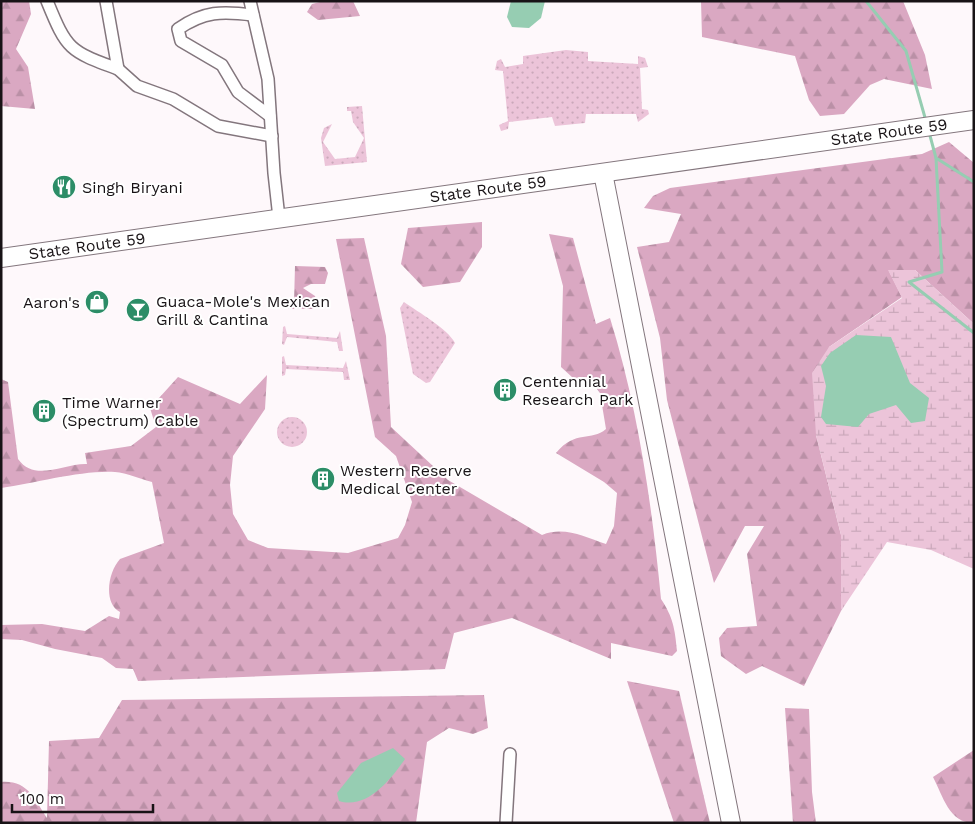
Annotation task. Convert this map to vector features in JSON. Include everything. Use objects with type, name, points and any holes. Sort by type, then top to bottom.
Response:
[{"type":"main road","name":"State Route 59","points":[[1,258],[974,120]]},
{"type":"main road","points":[[603,173],[731,823]]},
{"type":"street","points":[[47,1],[62,37],[73,49],[85,57],[118,69],[137,86],[173,99],[218,126],[272,136]]},
{"type":"street","points":[[106,1],[118,69]]},
{"type":"street","points":[[250,1],[268,80],[280,218]]},
{"type":"street","points":[[253,15],[225,11],[194,17],[178,29],[181,41],[222,65],[238,92],[270,116]]},
{"type":"street","points":[[506,823],[510,754]]},
{"type":"green space","points":[[1,1],[29,1],[31,14],[16,49],[28,67],[35,109],[1,106]]},
{"type":"green space","points":[[324,1],[353,1],[360,16],[318,20],[307,12],[312,4]]},
{"type":"green space","points":[[701,1],[903,1],[925,55],[932,89],[884,79],[870,85],[844,114],[820,116],[809,100],[795,56],[702,37]]},
{"type":"green space","points":[[566,50],[588,52],[588,61],[638,64],[638,56],[645,58],[648,67],[640,68],[642,109],[648,110],[649,114],[638,122],[636,114],[586,114],[585,123],[555,126],[552,117],[509,122],[508,129],[501,131],[499,125],[508,121],[503,71],[495,70],[497,61],[501,59],[505,67],[523,64],[523,56]]},
{"type":"green space","points":[[362,106],[367,162],[325,166],[321,138],[324,128],[332,124],[323,142],[335,159],[355,157],[364,138],[353,122],[351,111],[347,111],[347,107]]},
{"type":"green space","points":[[949,142],[974,163],[974,324],[915,270],[889,271],[902,297],[829,347],[816,435],[841,535],[841,611],[804,686],[762,666],[746,674],[721,656],[719,638],[727,628],[757,626],[747,554],[764,526],[745,526],[714,583],[667,400],[660,338],[637,247],[669,242],[681,214],[644,208],[653,196],[670,188],[922,154]]},
{"type":"green space","points":[[482,222],[482,247],[460,282],[423,287],[401,264],[408,228]]},
{"type":"green space","points":[[549,234],[573,238],[596,324],[610,318],[620,352],[643,457],[661,599],[673,624],[677,651],[672,656],[611,643],[611,659],[512,618],[454,633],[445,669],[138,681],[133,669],[116,668],[102,658],[55,649],[22,640],[1,639],[1,625],[42,624],[85,631],[109,616],[119,619],[120,612],[111,602],[109,595],[110,579],[116,565],[120,559],[164,543],[152,482],[115,472],[102,472],[1,488],[1,379],[8,382],[18,459],[25,466],[41,471],[87,464],[85,453],[131,446],[156,427],[150,408],[178,377],[240,404],[267,375],[265,409],[233,456],[230,485],[233,514],[248,540],[268,548],[348,553],[398,538],[405,525],[412,502],[396,456],[375,437],[336,239],[364,238],[386,336],[391,427],[448,480],[542,535],[567,532],[606,544],[614,526],[617,493],[604,482],[556,453],[570,441],[595,435],[606,429],[600,393],[588,377],[573,378],[561,367],[563,286]]},
{"type":"green space","points":[[295,266],[325,267],[328,273],[325,284],[311,284],[303,288],[315,296],[317,302],[315,309],[288,309],[294,303]]},
{"type":"green space","points":[[888,270],[915,270],[974,324],[974,569],[931,550],[887,542],[841,611],[841,535],[816,435],[812,373],[829,347],[902,298]]},
{"type":"green space","points":[[404,302],[446,332],[455,343],[430,382],[426,383],[413,374],[400,308]]},
{"type":"green space","points":[[285,326],[287,334],[337,338],[340,331],[343,351],[339,351],[337,342],[287,337],[284,345],[282,344],[283,327]]},
{"type":"green space","points":[[284,356],[286,365],[343,368],[346,361],[350,380],[344,380],[343,372],[286,369],[285,375],[282,376],[282,357]]},
{"type":"green space","points":[[292,417],[298,418],[306,426],[306,438],[298,446],[292,447],[286,446],[278,438],[277,432],[278,426],[286,418]]},
{"type":"green space","points":[[627,681],[679,691],[710,823],[674,823]]},
{"type":"green space","points":[[484,695],[488,728],[473,734],[449,728],[427,742],[416,823],[1,823],[1,782],[18,784],[24,788],[34,798],[47,818],[49,741],[99,738],[122,700]]},
{"type":"green space","points":[[785,708],[809,709],[812,792],[816,823],[793,823]]},
{"type":"green space","points":[[974,750],[974,823],[965,822],[953,813],[944,800],[933,777]]},
{"type":"shaded area","points":[[511,1],[545,1],[541,18],[529,28],[512,27],[507,17]]},
{"type":"shaded area","points":[[856,335],[891,337],[910,383],[929,398],[925,421],[911,423],[896,405],[869,414],[858,427],[826,424],[821,417],[826,386],[821,366],[830,353]]},
{"type":"shaded area","points":[[393,748],[405,759],[393,775],[377,791],[359,801],[349,803],[339,801],[337,793],[361,763]]},
{"type":"waterway","points":[[866,1],[906,51],[926,121]]},
{"type":"waterway","points":[[929,132],[936,158],[942,272],[909,282],[974,333]]},
{"type":"waterway","points":[[936,158],[974,182]]},
{"type":"place","name":"Singh Biryani","points":[[64,187]]},
{"type":"place","name":"Aaron's","points":[[97,302]]},
{"type":"place","name":"Guaca-Mole's Mexican Grill & Cantina","points":[[138,310]]},
{"type":"place","name":"Centennial Research Park","points":[[505,390]]},
{"type":"place","name":"Time Warner (Spectrum) Cable","points":[[44,411]]},
{"type":"place","name":"Western Reserve Medical Center","points":[[323,479]]}]
